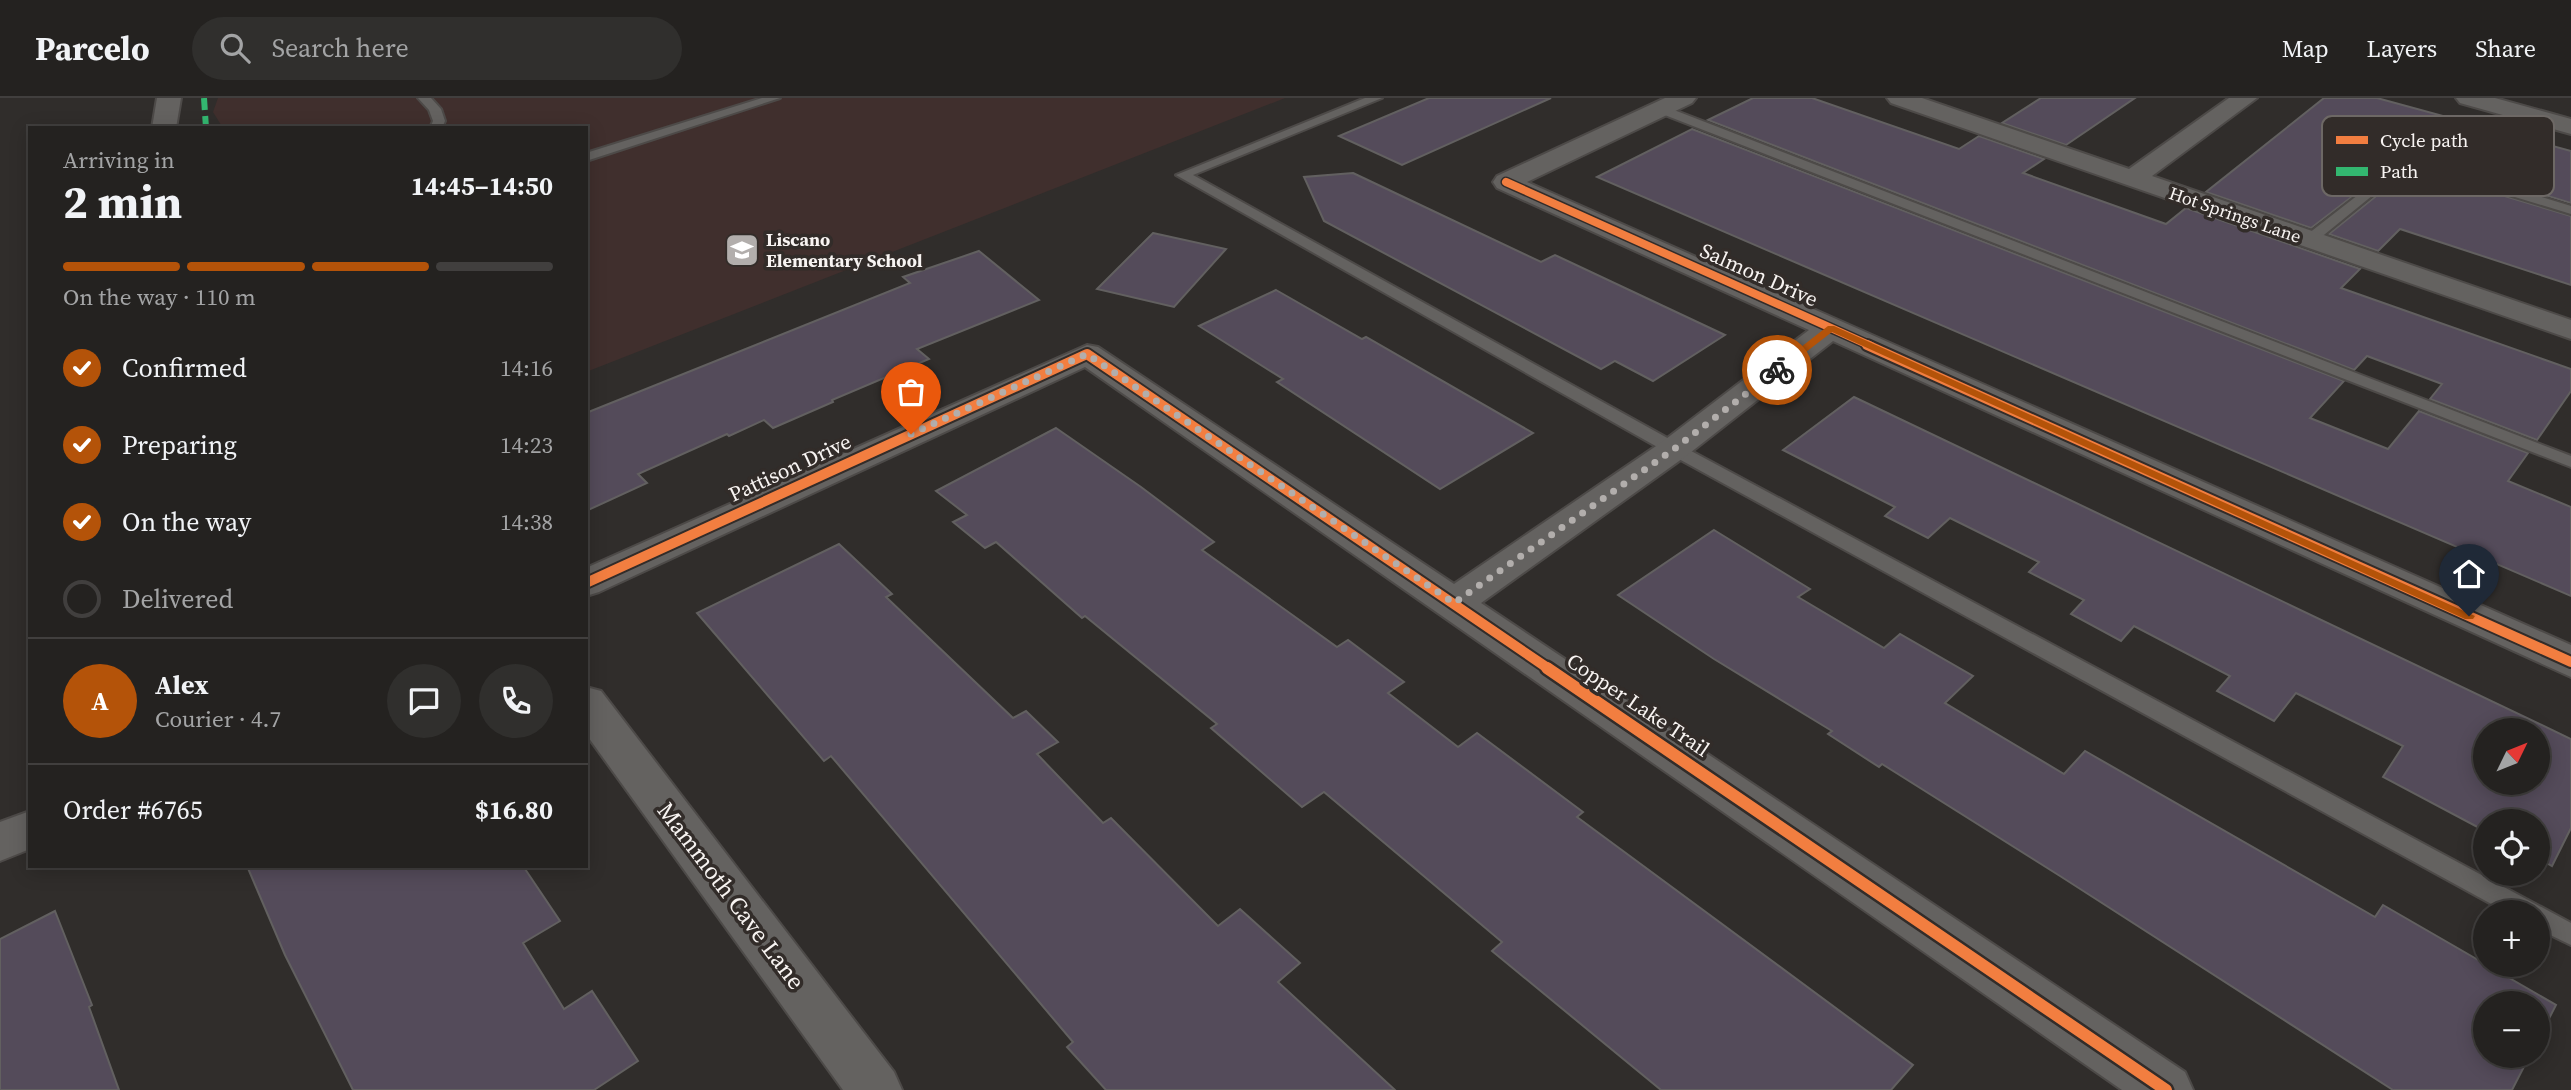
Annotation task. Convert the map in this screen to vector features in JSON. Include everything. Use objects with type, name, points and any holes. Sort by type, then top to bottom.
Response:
[{"type":"street","points":[[164,126],[169,98]]},
{"type":"street","points":[[1661,109],[1684,98]]},
{"type":"street","name":"Hot Springs Lane","points":[[1899,98],[2571,330]]},
{"type":"street","points":[[2131,179],[2242,98]]},
{"type":"street","points":[[2468,98],[2532,116]]},
{"type":"street","name":"Salmon Drive","points":[[1661,109],[1506,182],[2571,662]]},
{"type":"street","points":[[2554,122],[2571,127]]},
{"type":"street","points":[[1454,603],[1674,449],[1831,328]]},
{"type":"street","name":"Pattison Drive","points":[[588,582],[1087,354]]},
{"type":"street","name":"Copper Lake Trail","points":[[1087,354],[2166,1090]]},
{"type":"street","name":"Mammoth Cave Lane","points":[[588,705],[875,1090]]},
{"type":"street","points":[[0,842],[28,830]]},
{"type":"lane","points":[[424,98],[435,109],[439,121],[437,126]]},
{"type":"lane","points":[[588,156],[774,98]]},
{"type":"lane","points":[[1376,98],[1183,175],[1674,449],[2506,900]]},
{"type":"lane","points":[[1661,109],[2571,462]]},
{"type":"lane","points":[[2309,240],[2363,196]]},
{"type":"lane","points":[[2528,196],[2571,209]]},
{"type":"lane","points":[[2550,924],[2571,935]]},
{"type":"shaded area","name":"Liscano Elementary School","points":[[218,98],[1285,98],[588,371],[588,126],[222,126],[213,112]]},
{"type":"building","points":[[1429,98],[1551,98],[1402,165],[1339,136]]},
{"type":"building","points":[[1753,98],[1812,98],[1959,149],[1979,136],[2044,159],[2023,173],[2166,224],[2186,208],[2360,269],[2341,288],[2571,369],[2571,391],[2537,440],[2430,399],[2442,384],[2367,356],[2354,370],[1708,120]]},
{"type":"building","points":[[2041,98],[2135,98],[2066,145],[2002,123]]},
{"type":"building","points":[[2324,98],[2377,98],[2443,116],[2322,116],[2322,196],[2353,196],[2311,228],[2206,192]]},
{"type":"building","points":[[1692,129],[2344,381],[2310,418],[2388,449],[2419,411],[2528,453],[2508,481],[2571,507],[2571,596],[1597,177]]},
{"type":"building","points":[[2554,146],[2571,151],[2571,203],[2548,196],[2554,196]]},
{"type":"building","points":[[1353,173],[1541,262],[1555,255],[1725,335],[1653,381],[1615,361],[1601,369],[1324,221],[1304,177]]},
{"type":"building","points":[[2376,196],[2504,196],[2571,216],[2571,285],[2400,229],[2378,251],[2329,234]]},
{"type":"building","points":[[1153,233],[1226,249],[1174,307],[1097,289]]},
{"type":"building","points":[[979,251],[1039,300],[917,349],[929,359],[832,400],[833,402],[773,428],[764,420],[638,474],[647,483],[588,510],[588,412],[910,283],[903,277]]},
{"type":"building","points":[[1276,290],[1362,339],[1366,337],[1533,433],[1440,489],[1277,382],[1283,379],[1199,326]]},
{"type":"building","points":[[1854,397],[2527,718],[2473,718],[2473,795],[2550,795],[2550,729],[2571,739],[2571,828],[2552,866],[2550,809],[2473,809],[2473,825],[2383,777],[2403,746],[2296,693],[2274,721],[2217,691],[2230,676],[2134,626],[2121,641],[2071,614],[2084,600],[2029,572],[2039,562],[1950,518],[1928,538],[1885,516],[1895,507],[1783,450]]},
{"type":"building","points":[[1056,428],[1214,542],[1202,550],[1337,647],[1348,640],[1404,682],[1388,693],[1458,747],[1477,733],[1583,812],[1577,817],[1913,1065],[1891,1090],[1661,1090],[1492,951],[1502,942],[1324,792],[1302,807],[1211,728],[1217,724],[1085,616],[1082,618],[996,542],[985,548],[953,522],[967,515],[936,491]]},
{"type":"building","points":[[1714,530],[1810,589],[1798,597],[1884,648],[1900,634],[1973,676],[1945,703],[2064,774],[2085,751],[2375,917],[2383,905],[2473,957],[2473,977],[2508,977],[2532,991],[2473,991],[2473,1068],[2523,1068],[2512,1090],[2393,1090],[1882,764],[1879,767],[1828,734],[1832,731],[1714,659],[1618,595]]},
{"type":"building","points":[[839,544],[892,594],[886,597],[1013,718],[1026,711],[1058,742],[1037,754],[1103,823],[1111,818],[1218,926],[1240,909],[1300,963],[1278,982],[1395,1090],[1106,1090],[1067,1047],[1073,1042],[831,756],[824,761],[697,613]]},
{"type":"building","points":[[248,868],[524,868],[560,921],[523,943],[564,1009],[592,991],[638,1061],[594,1090],[353,1090],[285,955]]},
{"type":"building","points":[[55,911],[92,1005],[89,1007],[119,1090],[0,1090],[0,939]]},
{"type":"building","points":[[2550,1002],[2556,1005],[2550,1017]]},
{"type":"marked path","points":[[204,98],[206,126]]},
{"type":"cycle path","points":[[1506,182],[2571,662]]},
{"type":"cycle path","points":[[588,582],[1087,354],[2166,1090]]},
{"type":"way so far","points":[[911,434],[1087,354],[1454,603],[1674,449],[1777,370]]},
{"type":"place","name":"Liscano Elementary School","points":[[742,250]]},
{"type":"route","points":[[1777,370],[1831,328],[2469,616]]}]
